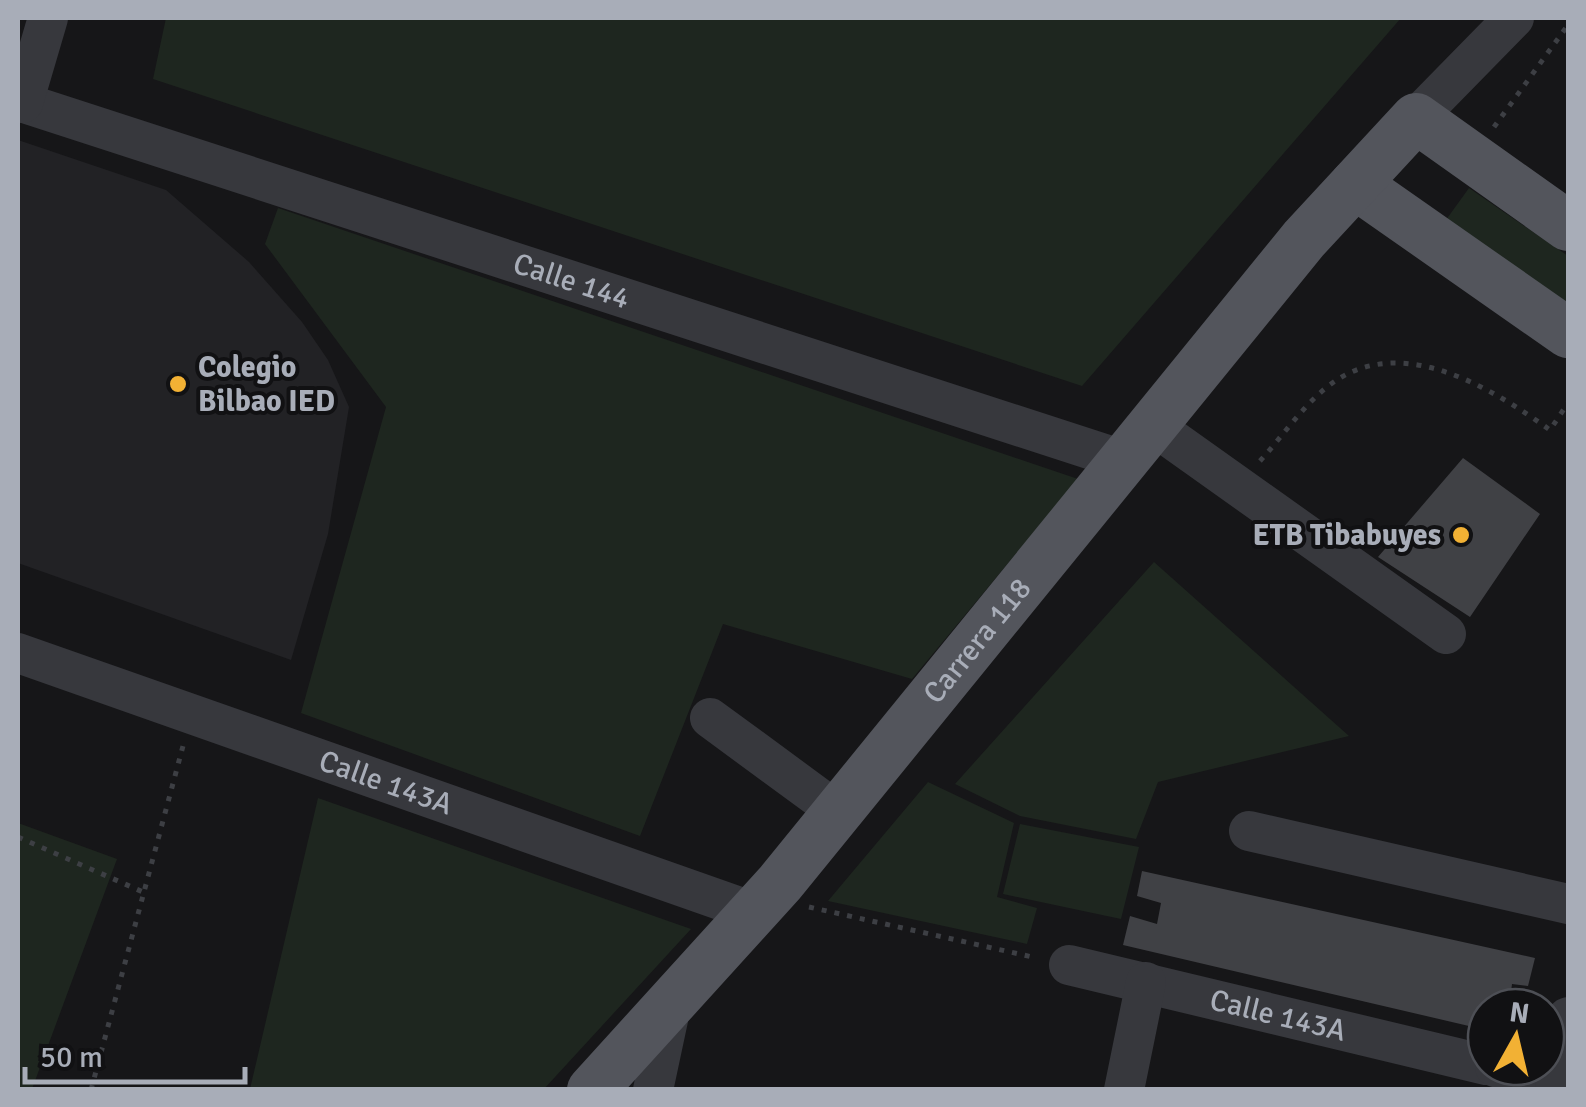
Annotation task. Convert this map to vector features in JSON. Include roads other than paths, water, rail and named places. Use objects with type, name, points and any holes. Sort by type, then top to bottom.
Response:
[{"type":"main road","name":"Carrera 118","points":[[592,1090],[760,905],[1304,239],[1416,118]]},
{"type":"main road","points":[[1416,118],[1568,226]]},
{"type":"main road","points":[[1355,184],[1568,332]]},
{"type":"street","points":[[20,102],[48,18]]},
{"type":"street","points":[[1416,118],[1514,18]]},
{"type":"street","name":"Calle 144","points":[[20,102],[1140,444],[1238,486],[1446,634]]},
{"type":"street","name":"Calle 143A","points":[[18,653],[760,905]]},
{"type":"street","points":[[710,718],[838,812]]},
{"type":"street","points":[[1249,831],[1568,904]]},
{"type":"street","name":"Calle 143A","points":[[1070,965],[1466,1060]]},
{"type":"street","points":[[1124,1090],[1146,982]]},
{"type":"street","points":[[653,1090],[672,1001]]},
{"type":"place","name":"Colegio Bilbao IED","points":[[178,384]]},
{"type":"place","name":"ETB Tibabuyes","points":[[1461,535]]}]
